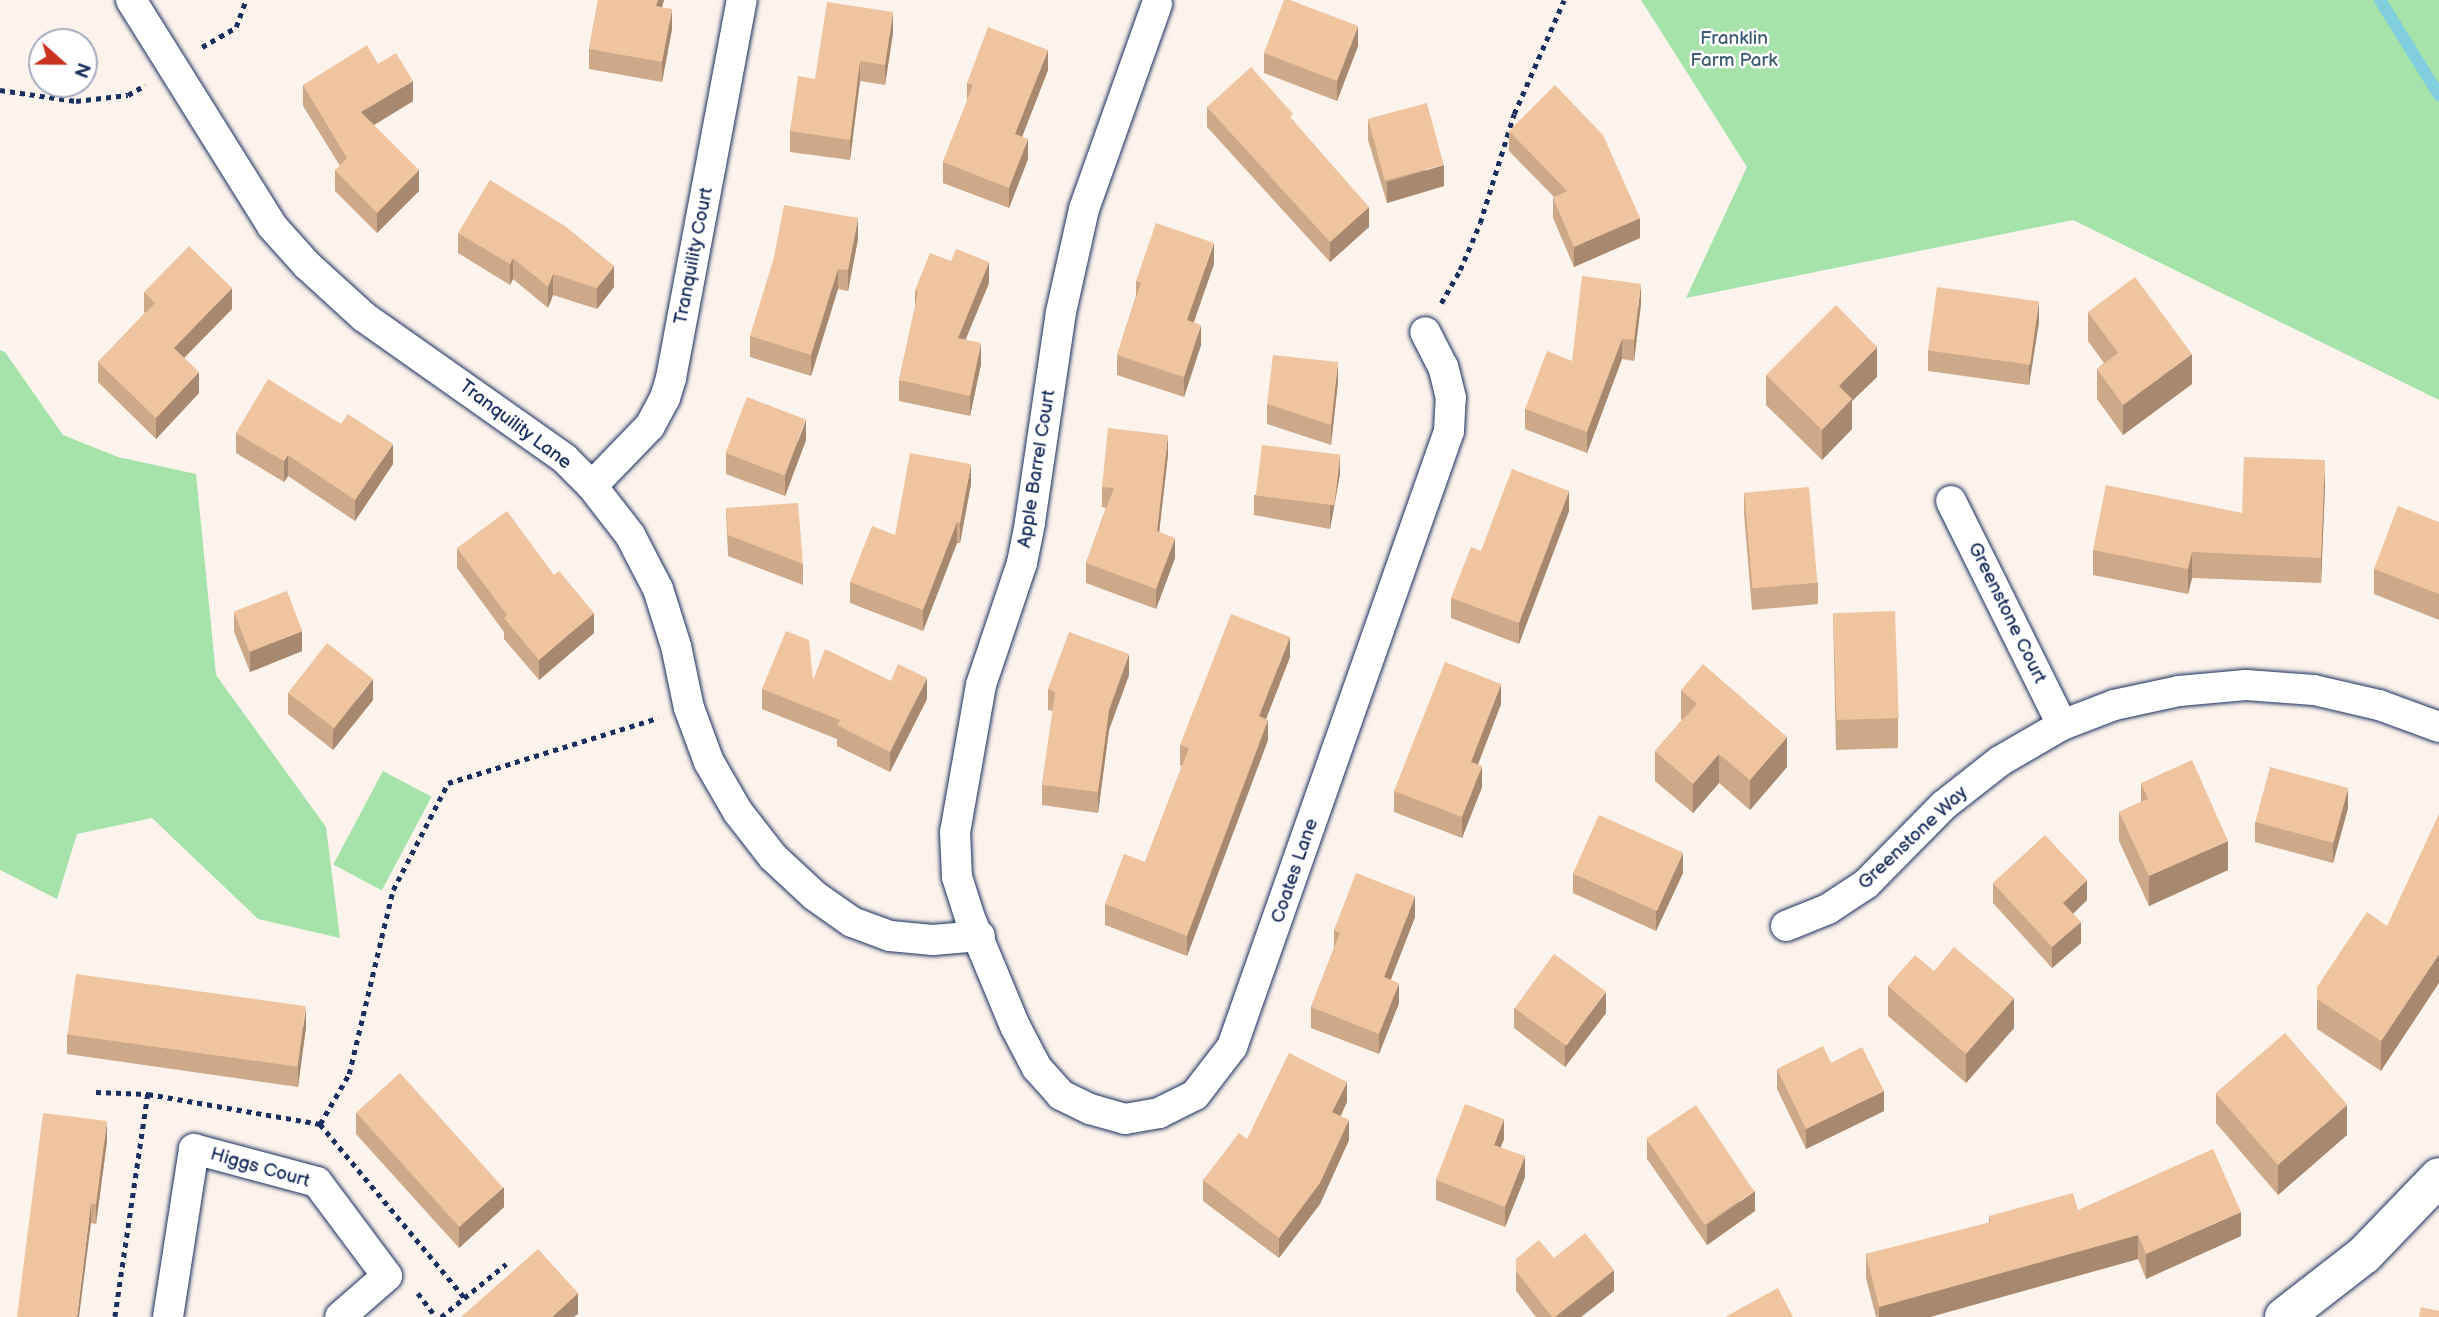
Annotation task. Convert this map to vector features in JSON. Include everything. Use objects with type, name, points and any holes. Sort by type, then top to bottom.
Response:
[{"type":"street","name":"Tranquility Lane","points":[[131,0],[272,226],[307,265],[364,317],[511,418],[565,459],[592,486],[630,535],[658,589],[676,646],[689,708],[709,762],[738,812],[773,857],[815,897],[852,922],[890,936],[933,940],[980,936]]},
{"type":"street","name":"Tranquility Court","points":[[592,486],[650,426],[665,398],[742,0]]},
{"type":"street","name":"Apple Barrel Court","points":[[980,936],[970,918],[957,877],[955,832],[981,685],[1022,563],[1060,312],[1084,209],[1157,4]]},
{"type":"street","name":"Coates Lane","points":[[980,936],[1031,1058],[1061,1095],[1090,1109],[1125,1119],[1159,1113],[1195,1095],[1218,1069],[1232,1047],[1449,431],[1451,398],[1443,367],[1425,331]]},
{"type":"street","name":"Greenstone Court","points":[[1951,501],[2062,724]]},
{"type":"street","name":"Greenstone Way","points":[[1786,926],[1828,909],[1866,884],[1944,805],[2000,761],[2062,724],[2114,705],[2179,691],[2246,685],[2327,693],[2379,705],[2439,727]]},
{"type":"street","name":"Higgs Court","points":[[168,1317],[194,1149],[317,1182],[387,1276],[340,1317]]},
{"type":"street","points":[[2284,1317],[2364,1255],[2439,1177]]},
{"type":"path","points":[[1425,331],[1460,270],[1480,223],[1514,114],[1564,0]]},
{"type":"path","points":[[320,1124],[349,1074],[393,890],[448,783],[689,708]]},
{"type":"path","points":[[96,1092],[148,1094],[320,1124],[465,1298]]},
{"type":"path","points":[[115,1317],[148,1094]]},
{"type":"path","points":[[441,1317],[506,1264]]},
{"type":"green space","name":"Franklin Farm Park","points":[[1641,0],[2439,0],[2439,400],[2073,220],[1686,298],[1747,167]]},
{"type":"green space","points":[[0,350],[5,352],[63,435],[118,457],[196,474],[216,675],[326,827],[340,938],[258,919],[152,818],[77,834],[57,899],[0,870]]},
{"type":"green space","points":[[383,771],[432,797],[382,890],[333,865]]},
{"type":"building","points":[[598,0],[658,0],[656,6],[672,9],[662,62],[589,49]]},
{"type":"building","points":[[1284,0],[1358,26],[1337,81],[1264,53]]},
{"type":"building","points":[[827,2],[893,12],[885,65],[860,61],[850,140],[790,131],[798,76],[815,79]]},
{"type":"building","points":[[988,27],[1048,50],[1015,134],[1028,139],[1009,188],[943,162],[973,85],[967,83]]},
{"type":"building","points":[[367,45],[378,64],[396,53],[413,81],[361,112],[419,170],[377,213],[335,170],[347,158],[303,85]]},
{"type":"building","points":[[1251,67],[1293,114],[1290,117],[1369,207],[1330,242],[1207,107]]},
{"type":"building","points":[[1555,85],[1603,135],[1640,218],[1574,247],[1553,198],[1567,191],[1509,131]]},
{"type":"building","points":[[1427,103],[1444,165],[1385,181],[1368,119]]},
{"type":"building","points":[[490,180],[565,226],[614,266],[597,288],[553,274],[548,287],[513,258],[510,264],[458,233]]},
{"type":"building","points":[[784,205],[858,218],[848,270],[838,269],[811,355],[750,336],[774,257]]},
{"type":"building","points":[[1156,223],[1214,243],[1187,320],[1201,325],[1184,377],[1117,355],[1141,283],[1136,281]]},
{"type":"building","points":[[189,246],[232,288],[174,348],[199,372],[156,418],[98,362],[155,303],[144,292]]},
{"type":"building","points":[[956,249],[989,262],[958,338],[981,343],[970,396],[899,380],[918,292],[915,290],[930,253],[951,261]]},
{"type":"building","points":[[1582,276],[1641,284],[1634,340],[1622,339],[1587,432],[1525,409],[1547,351],[1572,361]]},
{"type":"building","points":[[2135,277],[2192,354],[2123,405],[2097,369],[2118,353],[2088,312]]},
{"type":"building","points":[[1937,287],[2039,301],[2030,365],[1928,350]]},
{"type":"building","points":[[1836,305],[1877,347],[1839,386],[1852,399],[1822,430],[1766,375]]},
{"type":"building","points":[[1273,355],[1338,362],[1331,425],[1267,404]]},
{"type":"building","points":[[268,379],[341,424],[348,414],[393,444],[355,500],[288,455],[284,461],[236,433]]},
{"type":"building","points":[[747,397],[806,420],[784,476],[725,453]]},
{"type":"building","points":[[1108,428],[1168,435],[1157,531],[1175,538],[1156,589],[1086,563],[1114,488],[1102,487]]},
{"type":"building","points":[[1262,445],[1340,455],[1334,505],[1256,496]]},
{"type":"building","points":[[910,453],[971,464],[960,523],[957,522],[923,610],[850,582],[872,526],[895,535]]},
{"type":"building","points":[[2244,457],[2325,460],[2321,558],[2192,552],[2188,569],[2093,550],[2106,485],[2242,513]]},
{"type":"building","points":[[1512,469],[1569,491],[1519,623],[1451,598],[1471,547],[1481,551]]},
{"type":"building","points":[[1809,487],[1817,583],[1753,588],[1744,493]]},
{"type":"building","points":[[798,503],[803,564],[728,535],[726,508]]},
{"type":"building","points":[[2398,506],[2439,522],[2439,594],[2374,569]]},
{"type":"building","points":[[507,511],[554,575],[559,571],[594,613],[539,660],[504,618],[507,615],[457,548]]},
{"type":"building","points":[[287,591],[302,631],[249,652],[234,611]]},
{"type":"building","points":[[1895,611],[1899,718],[1837,720],[1833,613]]},
{"type":"building","points":[[1231,614],[1290,637],[1259,716],[1268,720],[1187,936],[1105,904],[1124,854],[1145,862],[1189,748],[1180,745]]},
{"type":"building","points":[[786,631],[809,640],[813,680],[825,649],[891,681],[898,664],[927,678],[890,752],[837,725],[840,720],[762,689]]},
{"type":"building","points":[[1069,632],[1129,654],[1109,710],[1098,792],[1042,785],[1055,692],[1048,689]]},
{"type":"building","points":[[327,643],[373,679],[334,728],[288,693]]},
{"type":"building","points":[[1445,662],[1501,684],[1471,762],[1482,766],[1462,817],[1394,791]]},
{"type":"building","points":[[1703,664],[1787,737],[1750,780],[1719,754],[1693,784],[1655,751],[1697,704],[1681,690]]},
{"type":"building","points":[[2192,760],[2228,841],[2149,876],[2119,812],[2148,799],[2141,783]]},
{"type":"building","points":[[2270,767],[2348,788],[2333,843],[2255,822]]},
{"type":"building","points":[[2439,814],[2439,954],[2381,1041],[2317,999],[2317,987],[2367,912],[2387,926]]},
{"type":"building","points":[[1599,815],[1683,852],[1657,911],[1573,873]]},
{"type":"building","points":[[2045,835],[2087,880],[2063,903],[2081,922],[2052,947],[1993,883]]},
{"type":"building","points":[[1356,873],[1415,896],[1384,977],[1399,983],[1379,1034],[1311,1007],[1340,933],[1334,930]]},
{"type":"building","points":[[1954,947],[2014,998],[1966,1054],[1888,986],[1915,955],[1934,971]]},
{"type":"building","points":[[1554,954],[1606,992],[1566,1046],[1515,1008]]},
{"type":"building","points":[[76,974],[306,1006],[297,1067],[68,1034]]},
{"type":"building","points":[[2285,1033],[2347,1105],[2278,1165],[2216,1093]]},
{"type":"building","points":[[1823,1046],[1831,1063],[1862,1047],[1884,1091],[1806,1129],[1777,1069]]},
{"type":"building","points":[[1289,1053],[1347,1082],[1332,1112],[1349,1120],[1320,1183],[1279,1238],[1203,1180],[1239,1133],[1247,1139]]},
{"type":"building","points":[[400,1073],[503,1187],[459,1227],[356,1112]]},
{"type":"building","points":[[1465,1104],[1504,1119],[1494,1145],[1525,1156],[1505,1207],[1436,1180]]},
{"type":"building","points":[[1696,1105],[1754,1191],[1704,1225],[1646,1139]]},
{"type":"building","points":[[43,1113],[107,1121],[96,1204],[91,1203],[77,1317],[17,1317]]},
{"type":"building","points":[[2213,1149],[2241,1212],[2146,1254],[2138,1235],[1879,1307],[1866,1254],[1991,1222],[1989,1216],[2073,1193],[2078,1210]]},
{"type":"building","points":[[1585,1233],[1614,1270],[1552,1317],[1516,1271],[1516,1259],[1539,1240],[1554,1258]]},
{"type":"building","points":[[538,1249],[578,1293],[552,1317],[461,1317]]},
{"type":"building","points":[[1778,1288],[1793,1317],[1725,1317]]},
{"type":"building","points":[[2421,1307],[2439,1311],[2439,1317],[2419,1317]]},
{"type":"waterway","points":[[2380,0],[2439,95]]}]
